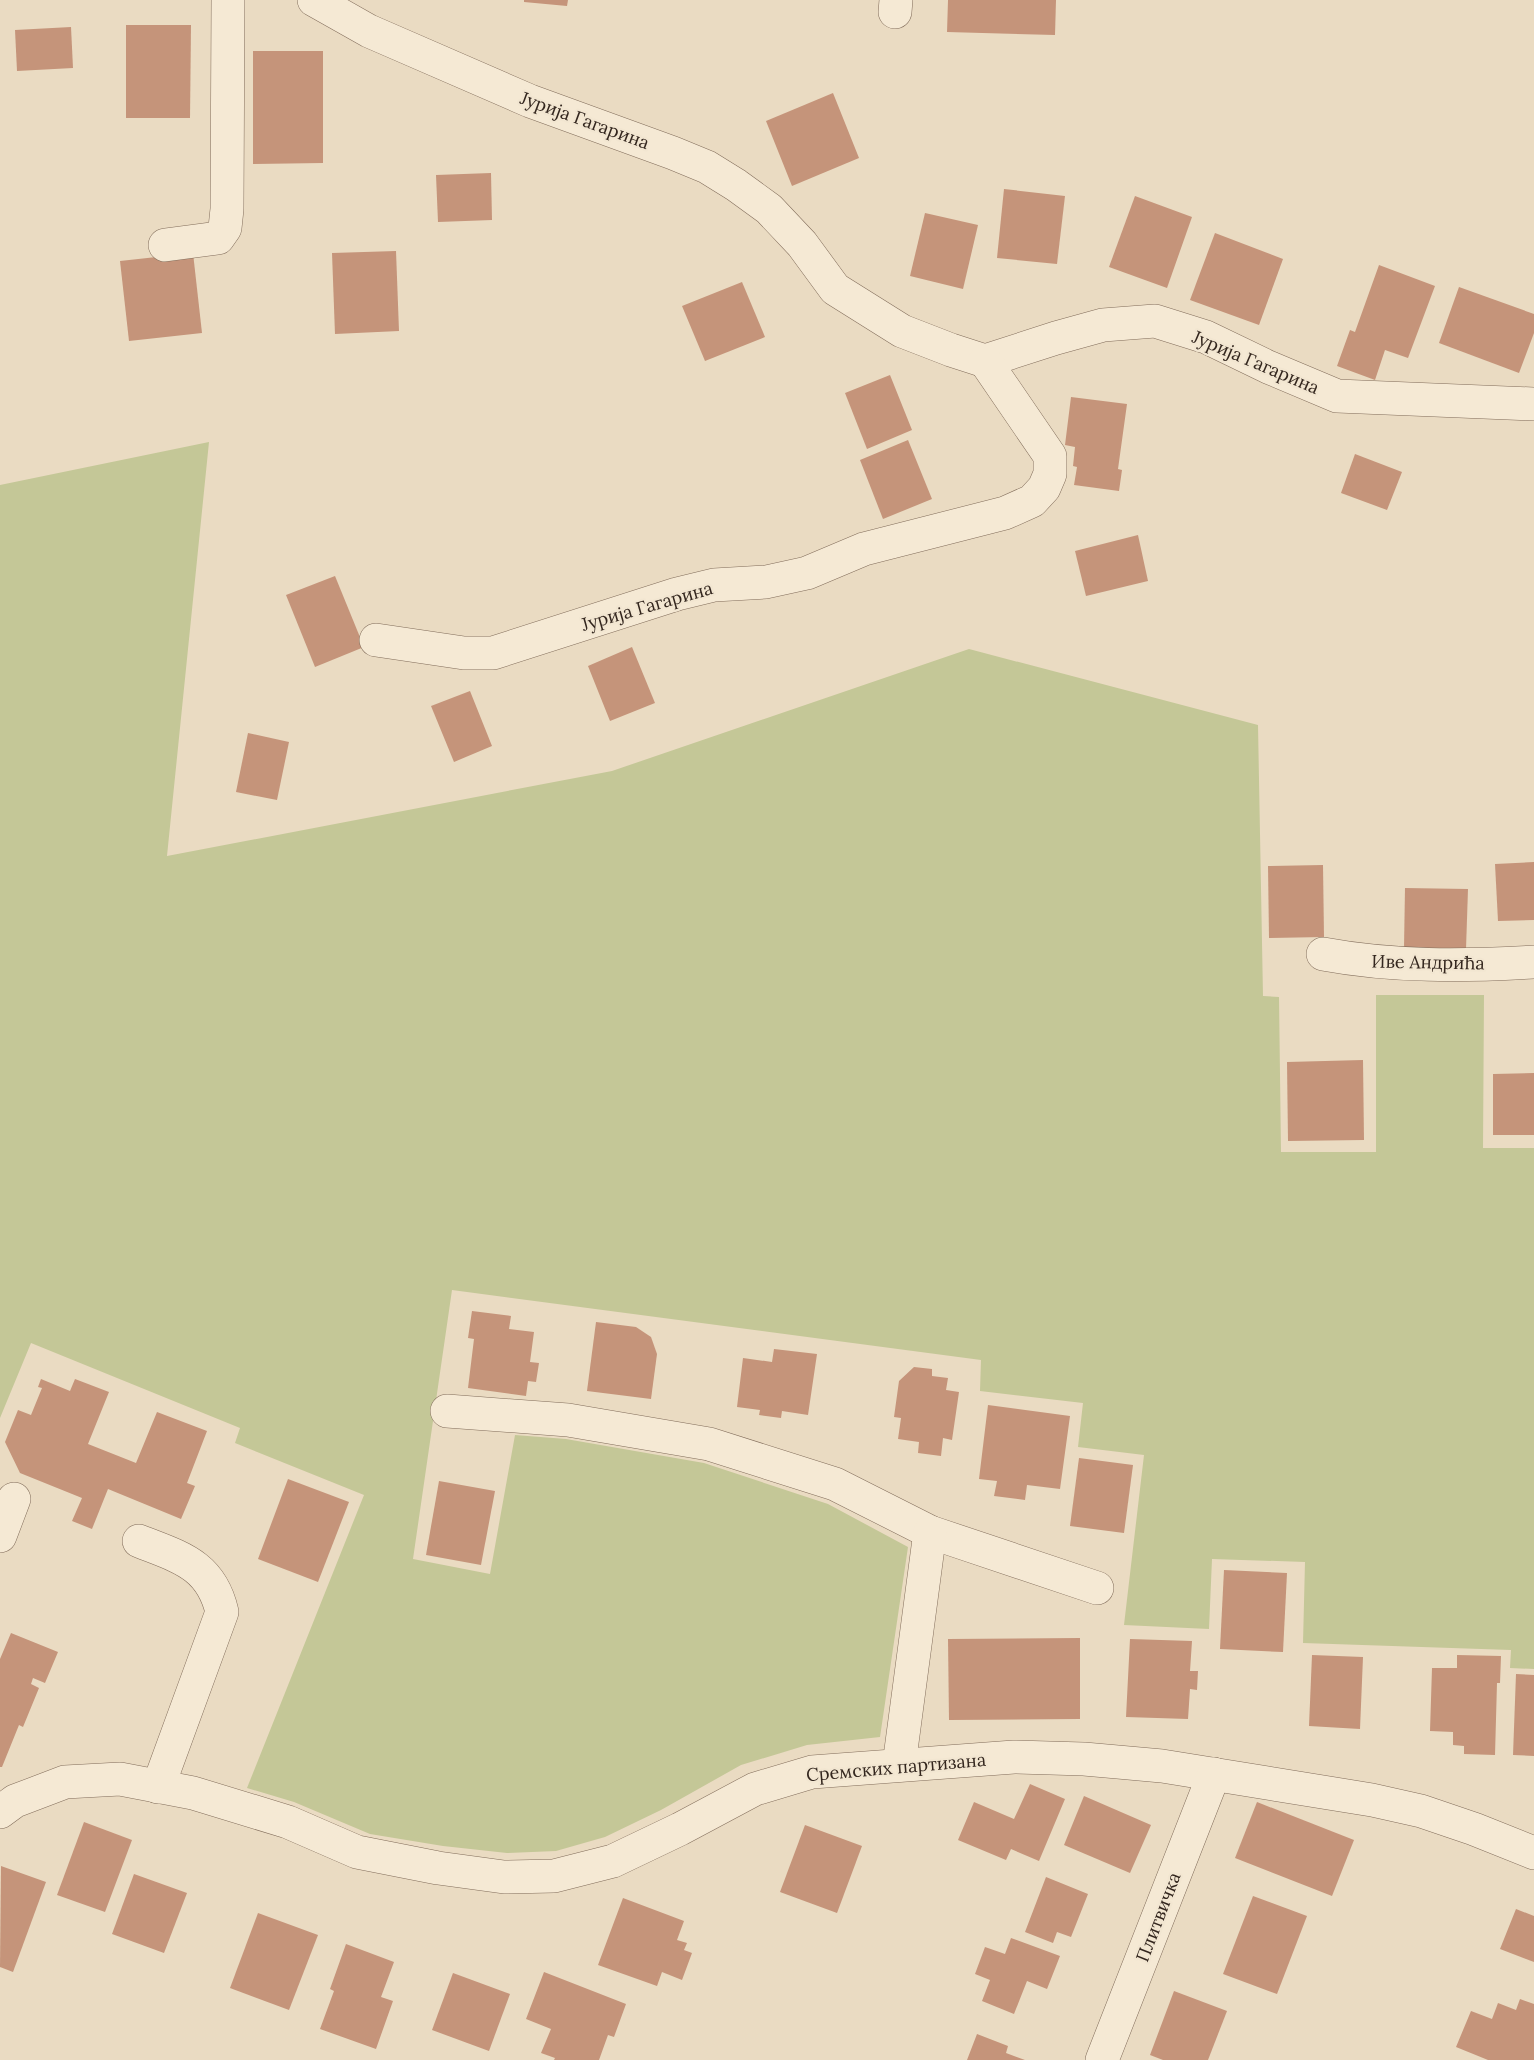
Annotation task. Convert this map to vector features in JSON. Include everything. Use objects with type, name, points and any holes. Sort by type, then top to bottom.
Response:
[{"type":"street","points":[[165,245],[218,238],[225,228],[228,0]]},
{"type":"street","name":"Јурија Гагарина","points":[[314,0],[369,31],[530,101],[707,167],[769,209],[802,244],[835,290],[902,331],[951,350],[985,361],[1103,325],[1155,321],[1206,338],[1337,396],[1534,404]]},
{"type":"street","name":"Јурија Гагарина","points":[[376,640],[464,653],[493,653],[677,594],[714,585],[766,582],[807,573],[864,549],[1005,513],[1032,501],[1044,488],[1050,474],[1050,456],[985,361]]},
{"type":"street","name":"Иве Андрића","points":[[1323,954],[1356,960],[1411,965],[1534,962]]},
{"type":"street","points":[[447,1411],[568,1420],[709,1444],[836,1484],[930,1532],[1098,1588]]},
{"type":"street","points":[[0,1536],[14,1499]]},
{"type":"street","points":[[899,1765],[930,1532]]},
{"type":"street","points":[[139,1540],[184,1559],[196,1567],[208,1578],[218,1596],[222,1612],[158,1787]]},
{"type":"street","name":"Сремских партизана","points":[[0,1812],[15,1801],[65,1782],[120,1779],[193,1793],[288,1822],[357,1852],[438,1868],[504,1876],[554,1876],[613,1861],[680,1829],[755,1788],[812,1772],[1014,1757],[1084,1759],[1162,1766],[1372,1800],[1411,1809],[1474,1829],[1534,1853]]},
{"type":"street","name":"Плитвичка","points":[[1102,2060],[1214,1774]]},
{"type":"green space","points":[[209,442],[167,856],[612,771],[969,649],[1258,725],[1263,996],[1279,997],[1281,1152],[1376,1152],[1376,995],[1484,995],[1483,1148],[1534,1148],[1534,1669],[1510,1668],[1511,1650],[1303,1643],[1305,1562],[1212,1559],[1209,1629],[1124,1625],[1144,1455],[1078,1447],[1083,1403],[980,1391],[981,1360],[452,1290],[413,1559],[490,1574],[515,1435],[566,1439],[704,1463],[828,1504],[908,1547],[880,1737],[807,1745],[741,1765],[661,1810],[605,1837],[556,1851],[507,1853],[443,1846],[370,1834],[294,1802],[247,1788],[364,1495],[235,1443],[240,1428],[31,1343],[0,1418],[0,485]]},
{"type":"building","points":[[524,0],[568,0],[567,6],[524,2]]},
{"type":"building","points":[[948,0],[1056,0],[1055,35],[947,32]]},
{"type":"building","points":[[126,25],[191,25],[190,118],[126,118]]},
{"type":"building","points":[[71,27],[73,68],[17,71],[15,30]]},
{"type":"building","points":[[253,51],[323,51],[323,163],[253,164]]},
{"type":"building","points":[[833,93],[859,158],[792,186],[766,121]]},
{"type":"building","points":[[491,173],[492,220],[438,222],[436,175]]},
{"type":"building","points":[[1004,189],[1065,196],[1057,264],[997,258]]},
{"type":"building","points":[[1135,196],[1192,217],[1167,288],[1109,267]]},
{"type":"building","points":[[925,213],[978,225],[963,289],[910,276]]},
{"type":"building","points":[[1215,233],[1283,259],[1259,325],[1190,300]]},
{"type":"building","points":[[396,251],[399,331],[335,334],[332,253]]},
{"type":"building","points":[[193,253],[202,333],[129,341],[120,261]]},
{"type":"building","points":[[1379,265],[1435,286],[1408,358],[1385,350],[1375,380],[1337,366],[1350,330],[1355,332]]},
{"type":"building","points":[[742,282],[765,337],[705,361],[682,306]]},
{"type":"building","points":[[1459,287],[1534,314],[1534,333],[1519,373],[1439,343]]},
{"type":"building","points":[[890,375],[912,430],[867,449],[845,393]]},
{"type":"building","points":[[1071,397],[1127,404],[1118,469],[1122,470],[1119,491],[1074,485],[1077,467],[1073,466],[1075,447],[1065,445]]},
{"type":"building","points":[[908,440],[932,499],[883,519],[860,460]]},
{"type":"building","points":[[1355,454],[1402,472],[1387,510],[1341,493]]},
{"type":"building","points":[[1138,535],[1148,581],[1086,596],[1075,551]]},
{"type":"building","points":[[335,576],[364,647],[315,667],[286,595]]},
{"type":"building","points":[[632,647],[655,703],[610,721],[588,666]]},
{"type":"building","points":[[470,691],[492,746],[454,762],[431,706]]},
{"type":"building","points":[[248,733],[289,742],[277,800],[236,792]]},
{"type":"building","points":[[1534,862],[1534,920],[1498,921],[1495,864]]},
{"type":"building","points":[[1323,865],[1324,937],[1269,938],[1268,866]]},
{"type":"building","points":[[1405,888],[1468,889],[1466,949],[1404,948]]},
{"type":"building","points":[[1363,1060],[1364,1140],[1288,1141],[1287,1062]]},
{"type":"building","points":[[1534,1073],[1534,1135],[1493,1135],[1493,1074]]},
{"type":"building","points":[[472,1311],[511,1316],[509,1329],[534,1332],[530,1362],[539,1363],[536,1382],[528,1381],[526,1396],[468,1388],[474,1339],[468,1338]]},
{"type":"building","points":[[596,1322],[636,1327],[651,1337],[657,1354],[651,1399],[587,1391]]},
{"type":"building","points":[[774,1349],[817,1354],[808,1415],[782,1411],[781,1418],[759,1415],[760,1410],[737,1407],[743,1358],[772,1362]]},
{"type":"building","points":[[914,1367],[932,1369],[932,1376],[948,1378],[946,1390],[959,1392],[952,1440],[943,1438],[941,1456],[918,1453],[919,1442],[898,1439],[901,1418],[894,1417],[899,1381]]},
{"type":"building","points":[[41,1379],[70,1391],[75,1379],[109,1392],[88,1444],[136,1463],[157,1412],[207,1431],[187,1483],[195,1486],[181,1519],[108,1489],[92,1529],[72,1521],[82,1498],[20,1473],[5,1442],[18,1410],[31,1415],[42,1388],[38,1387]]},
{"type":"building","points":[[988,1405],[1070,1416],[1060,1489],[1027,1485],[1025,1500],[994,1496],[997,1481],[979,1479]]},
{"type":"building","points":[[1079,1458],[1133,1465],[1124,1533],[1070,1526]]},
{"type":"building","points":[[288,1479],[349,1502],[318,1582],[258,1559]]},
{"type":"building","points":[[439,1481],[495,1491],[481,1565],[426,1555]]},
{"type":"building","points":[[1224,1570],[1287,1573],[1283,1652],[1220,1649]]},
{"type":"building","points":[[11,1633],[58,1652],[45,1683],[33,1678],[31,1684],[39,1688],[23,1727],[19,1725],[2,1767],[0,1767],[0,1659]]},
{"type":"building","points":[[1080,1638],[1080,1719],[949,1720],[948,1639]]},
{"type":"building","points":[[1130,1639],[1192,1641],[1190,1671],[1198,1671],[1197,1690],[1190,1689],[1188,1719],[1126,1717]]},
{"type":"building","points":[[1312,1655],[1363,1657],[1360,1729],[1309,1726]]},
{"type":"building","points":[[1457,1655],[1501,1656],[1500,1683],[1497,1683],[1495,1755],[1464,1754],[1464,1746],[1453,1745],[1453,1732],[1430,1731],[1432,1668],[1457,1668]]},
{"type":"building","points":[[1516,1674],[1534,1675],[1534,1756],[1513,1755]]},
{"type":"building","points":[[1030,1784],[1065,1799],[1039,1861],[1011,1849],[1006,1860],[958,1840],[974,1802],[1014,1819]]},
{"type":"building","points":[[1084,1796],[1151,1825],[1130,1873],[1064,1845]]},
{"type":"building","points":[[1257,1802],[1354,1840],[1332,1896],[1235,1858]]},
{"type":"building","points":[[84,1822],[132,1840],[105,1912],[57,1895]]},
{"type":"building","points":[[805,1825],[862,1846],[837,1913],[780,1892]]},
{"type":"building","points":[[1,1866],[46,1882],[13,1972],[0,1967]]},
{"type":"building","points":[[134,1874],[187,1893],[164,1953],[112,1934]]},
{"type":"building","points":[[1046,1877],[1088,1894],[1071,1937],[1057,1932],[1053,1943],[1025,1932]]},
{"type":"building","points":[[1253,1896],[1307,1916],[1277,1994],[1223,1974]]},
{"type":"building","points":[[623,1898],[684,1921],[677,1940],[687,1943],[684,1950],[692,1953],[682,1980],[662,1972],[657,1986],[598,1965]]},
{"type":"building","points":[[1516,1909],[1534,1916],[1534,1962],[1500,1949]]},
{"type":"building","points":[[258,1913],[318,1935],[289,2010],[230,1988]]},
{"type":"building","points":[[1011,1938],[1060,1956],[1047,1989],[1027,1981],[1014,2014],[982,2001],[990,1980],[975,1974],[985,1947],[1005,1954]]},
{"type":"building","points":[[346,1944],[394,1962],[381,1997],[393,2001],[376,2049],[320,2029],[334,1991],[330,1989]]},
{"type":"building","points":[[544,1972],[626,2004],[614,2037],[608,2035],[599,2060],[554,2060],[555,2058],[541,2053],[551,2029],[526,2019]]},
{"type":"building","points":[[453,1973],[510,1994],[489,2051],[432,2030]]},
{"type":"building","points":[[1174,1991],[1227,2011],[1208,2060],[1163,2060],[1150,2055]]},
{"type":"building","points":[[1520,1999],[1534,2004],[1534,2060],[1488,2060],[1456,2047],[1471,2011],[1492,2019],[1498,2003],[1516,2010]]},
{"type":"building","points":[[977,2034],[1008,2046],[1006,2053],[1025,2060],[967,2060]]}]
